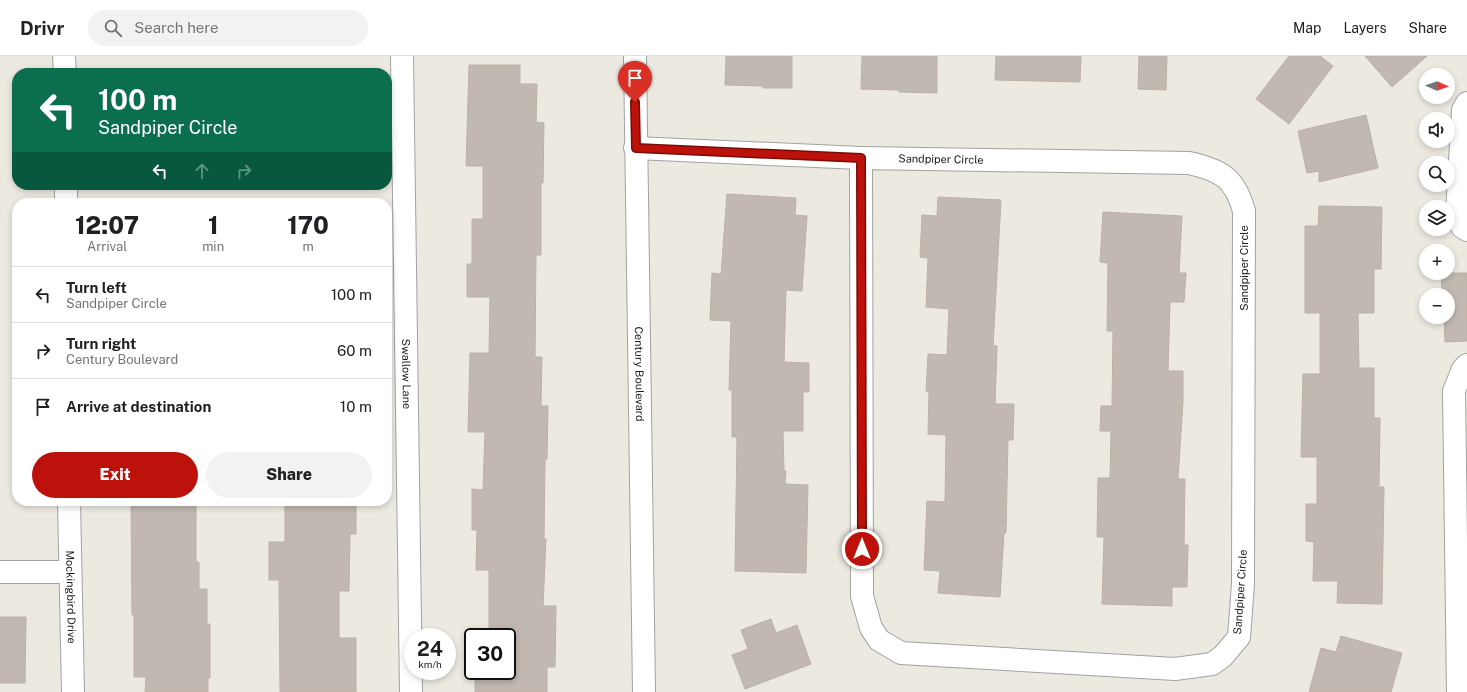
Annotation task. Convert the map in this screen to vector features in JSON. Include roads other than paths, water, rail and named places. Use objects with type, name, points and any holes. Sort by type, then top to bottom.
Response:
[{"type":"street","points":[[64,56],[65,68]]},
{"type":"street","name":"Swallow Lane","points":[[402,56],[411,692]]},
{"type":"street","name":"Century Boulevard","points":[[634,56],[644,692]]},
{"type":"street","points":[[1467,103],[1462,110],[1457,212],[1462,228],[1467,230]]},
{"type":"street","name":"Sandpiper Circle","points":[[636,148],[861,158],[1189,163],[1209,168],[1223,174],[1240,196],[1244,211],[1243,584],[1239,637],[1223,656],[1212,664],[1175,669],[901,653],[879,640],[871,628],[862,596],[861,158]]},
{"type":"street","points":[[1458,692],[1454,391],[1463,369],[1467,366]]},
{"type":"street","name":"Mockingbird Drive","points":[[69,506],[69,572],[73,692]]},
{"type":"street","points":[[0,572],[69,572]]}]
